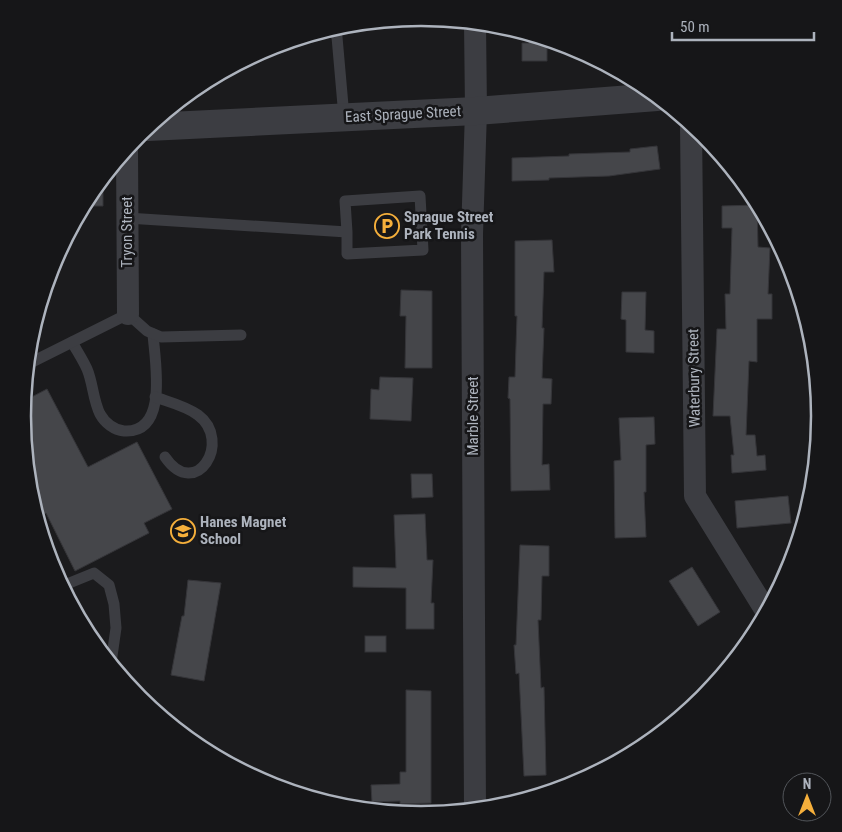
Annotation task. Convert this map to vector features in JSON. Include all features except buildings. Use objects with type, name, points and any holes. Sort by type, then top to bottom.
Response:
[{"type":"street","name":"Marble Street","points":[[474,30],[476,111],[472,234],[475,802]]},
{"type":"street","name":"East Sprague Street","points":[[160,126],[476,111],[646,98]]},
{"type":"street","name":"Waterbury Street","points":[[691,135],[696,496],[762,605]]},
{"type":"street","name":"Tryon Street","points":[[126,161],[128,314]]},
{"type":"lane","points":[[336,36],[344,117]]},
{"type":"lane","points":[[420,196],[423,250],[347,254],[347,232],[345,201],[420,196]]},
{"type":"lane","points":[[127,218],[347,232]]},
{"type":"lane","points":[[36,360],[128,314],[153,334],[162,337],[241,335]]},
{"type":"lane","points":[[72,342],[87,369],[100,413],[108,424],[117,430],[127,431],[146,425],[152,416],[155,396],[153,334]]},
{"type":"lane","points":[[155,396],[198,416],[209,426],[213,441],[206,465],[192,473],[180,472],[165,457]]},
{"type":"lane","points":[[69,583],[94,573],[109,585],[114,604],[116,628],[112,654]]},
{"type":"place","name":"Sprague Street Park Tennis","points":[[387,226]]},
{"type":"place","name":"Hanes Magnet School","points":[[183,531]]}]
